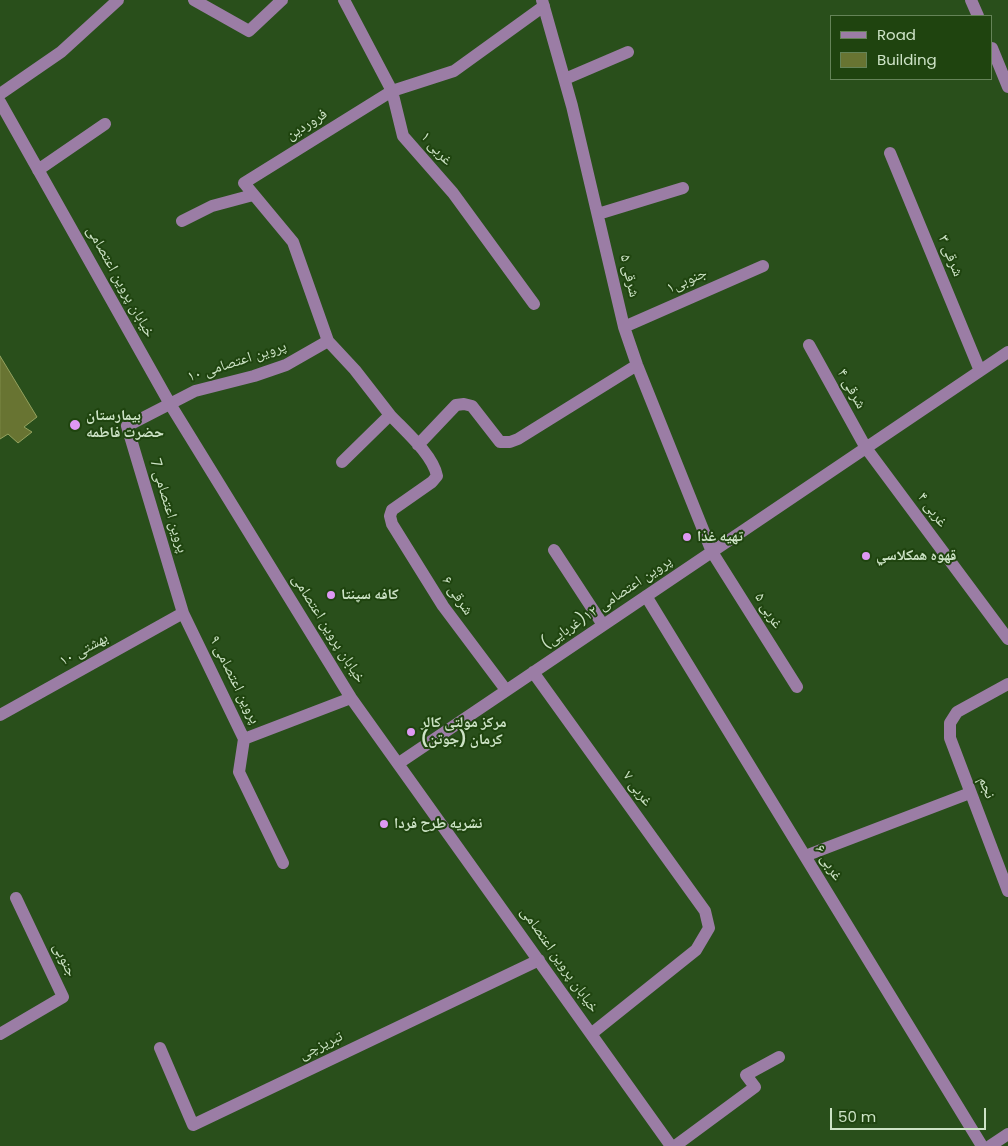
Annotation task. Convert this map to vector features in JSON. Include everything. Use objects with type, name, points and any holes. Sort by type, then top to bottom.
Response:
[{"type":"street","points":[[0,94],[61,52],[118,0]]},
{"type":"street","points":[[194,0],[249,31],[282,0]]},
{"type":"street","name":"غربی ۱","points":[[344,0],[392,92],[403,136],[453,193],[534,304]]},
{"type":"street","points":[[972,0],[978,15]]},
{"type":"street","name":"فروردین","points":[[254,195],[244,183],[392,92],[454,71],[543,3]]},
{"type":"street","name":"شرقی ۵","points":[[543,3],[565,79],[624,327],[637,365],[712,552]]},
{"type":"street","points":[[993,50],[1008,87]]},
{"type":"street","points":[[565,79],[628,52]]},
{"type":"street","name":"خیابان پروین اعتصامی","points":[[0,102],[170,404],[351,698],[671,1146]]},
{"type":"street","points":[[38,170],[105,124]]},
{"type":"street","name":"شرقی ۳","points":[[890,153],[980,371]]},
{"type":"street","points":[[598,214],[683,188]]},
{"type":"street","points":[[182,221],[212,206],[254,195],[293,242],[328,341],[355,370],[390,416],[418,445],[456,405],[464,404],[472,406],[500,442],[510,442],[518,439],[637,365]]},
{"type":"street","name":"جنوبی۱","points":[[624,327],[763,266]]},
{"type":"street","name":"پروین اعتصامی ۱۰","points":[[170,404],[195,391],[254,376],[286,365],[328,341]]},
{"type":"street","name":"شرقی ۴","points":[[809,345],[866,448]]},
{"type":"street","name":"پروین اعتصامی ۱۲(غربایی)","points":[[399,763],[1008,352]]},
{"type":"street","name":"پروین اعتصامی 7","points":[[170,404],[127,426],[183,613]]},
{"type":"street","points":[[342,462],[390,416]]},
{"type":"street","name":"شرقی ۶","points":[[418,445],[436,469],[437,476],[432,482],[392,510],[390,516],[392,524],[443,606],[506,690]]},
{"type":"street","name":"غربی ۴","points":[[866,448],[1008,640]]},
{"type":"street","points":[[554,550],[603,625]]},
{"type":"street","name":"غربی ۵","points":[[712,552],[798,687]]},
{"type":"street","name":"غربی ۶","points":[[646,596],[982,1146]]},
{"type":"street","name":"بهشتی ۱۰","points":[[0,715],[183,613]]},
{"type":"street","name":"پروین اعتصامی ۹","points":[[183,613],[244,739],[351,698]]},
{"type":"street","name":"غربی ۷","points":[[533,672],[705,911],[709,928],[696,950],[591,1034]]},
{"type":"street","name":"نجم","points":[[1008,684],[956,712],[950,724],[950,738],[1008,892]]},
{"type":"street","points":[[244,739],[239,772],[283,864]]},
{"type":"street","points":[[805,856],[970,793]]},
{"type":"street","name":"جنوبی","points":[[0,1034],[63,997],[16,898]]},
{"type":"street","name":"تبریزچی","points":[[160,1048],[193,1125],[538,960]]},
{"type":"street","points":[[675,1146],[754,1088],[746,1075],[779,1057]]},
{"type":"street","points":[[990,1146],[1008,1134]]},
{"type":"building","points":[[0,356],[37,417],[24,427],[32,432],[18,443],[8,434],[0,439]]},
{"type":"place","name":"بیمارستان حضرت فاطمه","points":[[75,425]]},
{"type":"place","name":"تهیه غذا","points":[[687,537]]},
{"type":"place","name":"قهوه همكلاسي","points":[[866,556]]},
{"type":"place","name":"کافه سپنتا","points":[[331,595]]},
{"type":"place","name":"مرکز مولتی کالر کرمان (جوتن)","points":[[411,732]]},
{"type":"place","name":"نشریه طرح فردا","points":[[384,824]]}]
